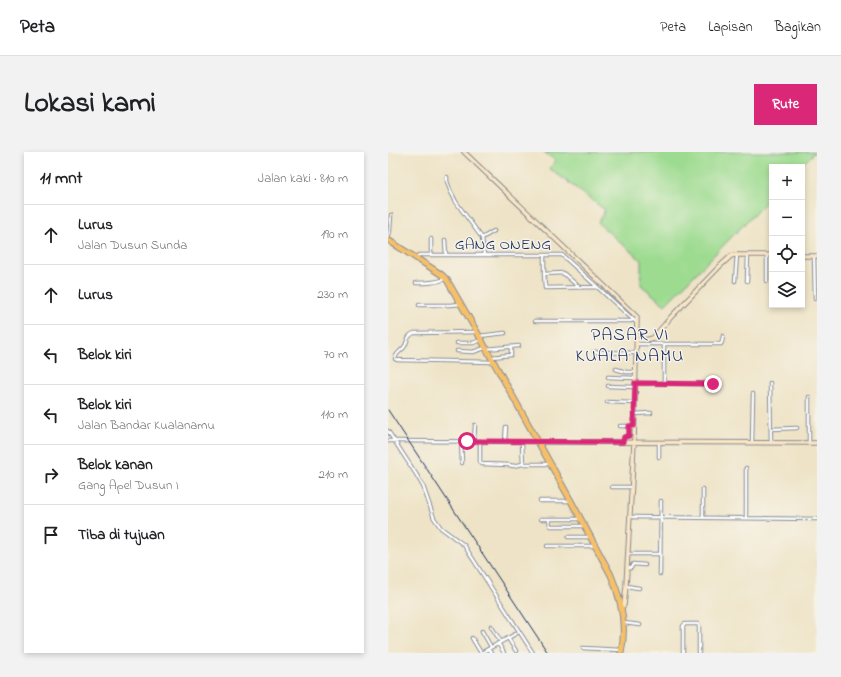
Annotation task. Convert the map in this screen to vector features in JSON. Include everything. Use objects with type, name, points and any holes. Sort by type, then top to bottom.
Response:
[{"type":"highway","points":[[388,241],[415,257],[445,278],[494,362],[585,526],[615,584],[622,607],[624,623],[621,651]]},
{"type":"street","points":[[464,152],[637,317],[634,442],[626,586],[624,605],[622,607]]},
{"type":"street","points":[[447,177],[450,190],[456,202],[482,238],[484,255]]},
{"type":"street","points":[[388,241],[391,215]]},
{"type":"street","points":[[482,238],[494,231]]},
{"type":"street","points":[[431,239],[431,255]]},
{"type":"street","points":[[445,240],[446,255]]},
{"type":"street","name":"GANG ONENG","points":[[415,257],[419,255],[564,256],[637,323]]},
{"type":"street","points":[[544,255],[545,288],[597,287]]},
{"type":"street","points":[[735,281],[737,255]]},
{"type":"street","points":[[747,281],[748,255]]},
{"type":"street","points":[[645,342],[653,338],[671,317],[731,256],[767,255],[767,281]]},
{"type":"street","points":[[805,256],[815,255],[815,299]]},
{"type":"street","points":[[544,274],[563,272],[579,287]]},
{"type":"street","points":[[416,283],[428,283],[445,278]]},
{"type":"street","points":[[419,305],[461,304]]},
{"type":"street","points":[[535,321],[633,320]]},
{"type":"street","points":[[494,362],[411,361],[397,360],[395,359],[395,355],[405,346],[406,341],[411,334],[434,332],[479,336],[505,333]]},
{"type":"street","points":[[457,343],[473,343],[479,336]]},
{"type":"street","points":[[637,342],[664,344],[721,344],[723,336]]},
{"type":"street","points":[[664,344],[664,384]]},
{"type":"street","points":[[457,351],[472,352],[486,348],[519,346]]},
{"type":"street","points":[[491,357],[510,356],[512,354],[511,347]]},
{"type":"street","points":[[594,352],[636,353]]},
{"type":"street","points":[[616,369],[626,372],[636,372]]},
{"type":"street","points":[[608,377],[635,378]]},
{"type":"street","points":[[770,383],[771,443]]},
{"type":"street","points":[[608,386],[713,384]]},
{"type":"street","points":[[752,443],[753,394]]},
{"type":"street","points":[[809,397],[809,443]]},
{"type":"street","points":[[607,402],[635,403]]},
{"type":"street","points":[[635,414],[651,413]]},
{"type":"street","points":[[474,441],[475,425]]},
{"type":"street","points":[[620,426],[634,426]]},
{"type":"street","points":[[623,442],[624,437],[628,436],[629,426]]},
{"type":"street","points":[[505,442],[506,428]]},
{"type":"street","points":[[771,429],[797,428]]},
{"type":"street","points":[[388,431],[423,486],[434,518],[441,528],[464,545],[532,653]]},
{"type":"street","points":[[629,432],[634,432]]},
{"type":"street","points":[[388,441],[817,443]]},
{"type":"street","points":[[461,441],[462,463]]},
{"type":"street","points":[[480,441],[481,464],[513,466],[523,464],[550,464]]},
{"type":"street","points":[[522,442],[523,464]]},
{"type":"street","points":[[659,442],[659,457]]},
{"type":"street","points":[[746,468],[746,518]]},
{"type":"street","points":[[612,487],[631,487]]},
{"type":"street","points":[[703,489],[703,518]]},
{"type":"street","points":[[540,500],[571,501]]},
{"type":"street","points":[[660,574],[661,501]]},
{"type":"street","points":[[630,517],[817,519]]},
{"type":"street","points":[[541,519],[581,519]]},
{"type":"street","points":[[549,519],[551,526],[585,526]]},
{"type":"street","points":[[568,537],[590,537]]},
{"type":"street","points":[[547,546],[595,546]]},
{"type":"street","points":[[628,554],[660,554]]},
{"type":"street","points":[[627,568],[631,568],[633,564],[645,565]]},
{"type":"street","points":[[626,586],[639,588]]},
{"type":"street","points":[[624,623],[640,625]]},
{"type":"street","points":[[683,653],[684,624],[698,624],[699,653]]},
{"type":"street","points":[[491,626],[504,653]]},
{"type":"street","points":[[482,632],[491,653]]},
{"type":"street","points":[[472,638],[481,653],[519,632]]},
{"type":"street","points":[[508,638],[516,651]]},
{"type":"street","points":[[583,648],[621,651]]},
{"type":"green space","points":[[544,152],[815,152],[803,164],[769,164],[769,199],[665,305],[641,285],[641,260],[598,223],[605,210],[549,168],[556,161]]},
{"type":"railway","points":[[388,410],[548,653]]},
{"type":"district","name":"PASAR VI KUALA NAMU","points":[[630,344]]},
{"type":"route","points":[[467,441],[623,442],[624,437],[629,436],[629,426],[634,426],[635,383],[713,384]]}]
